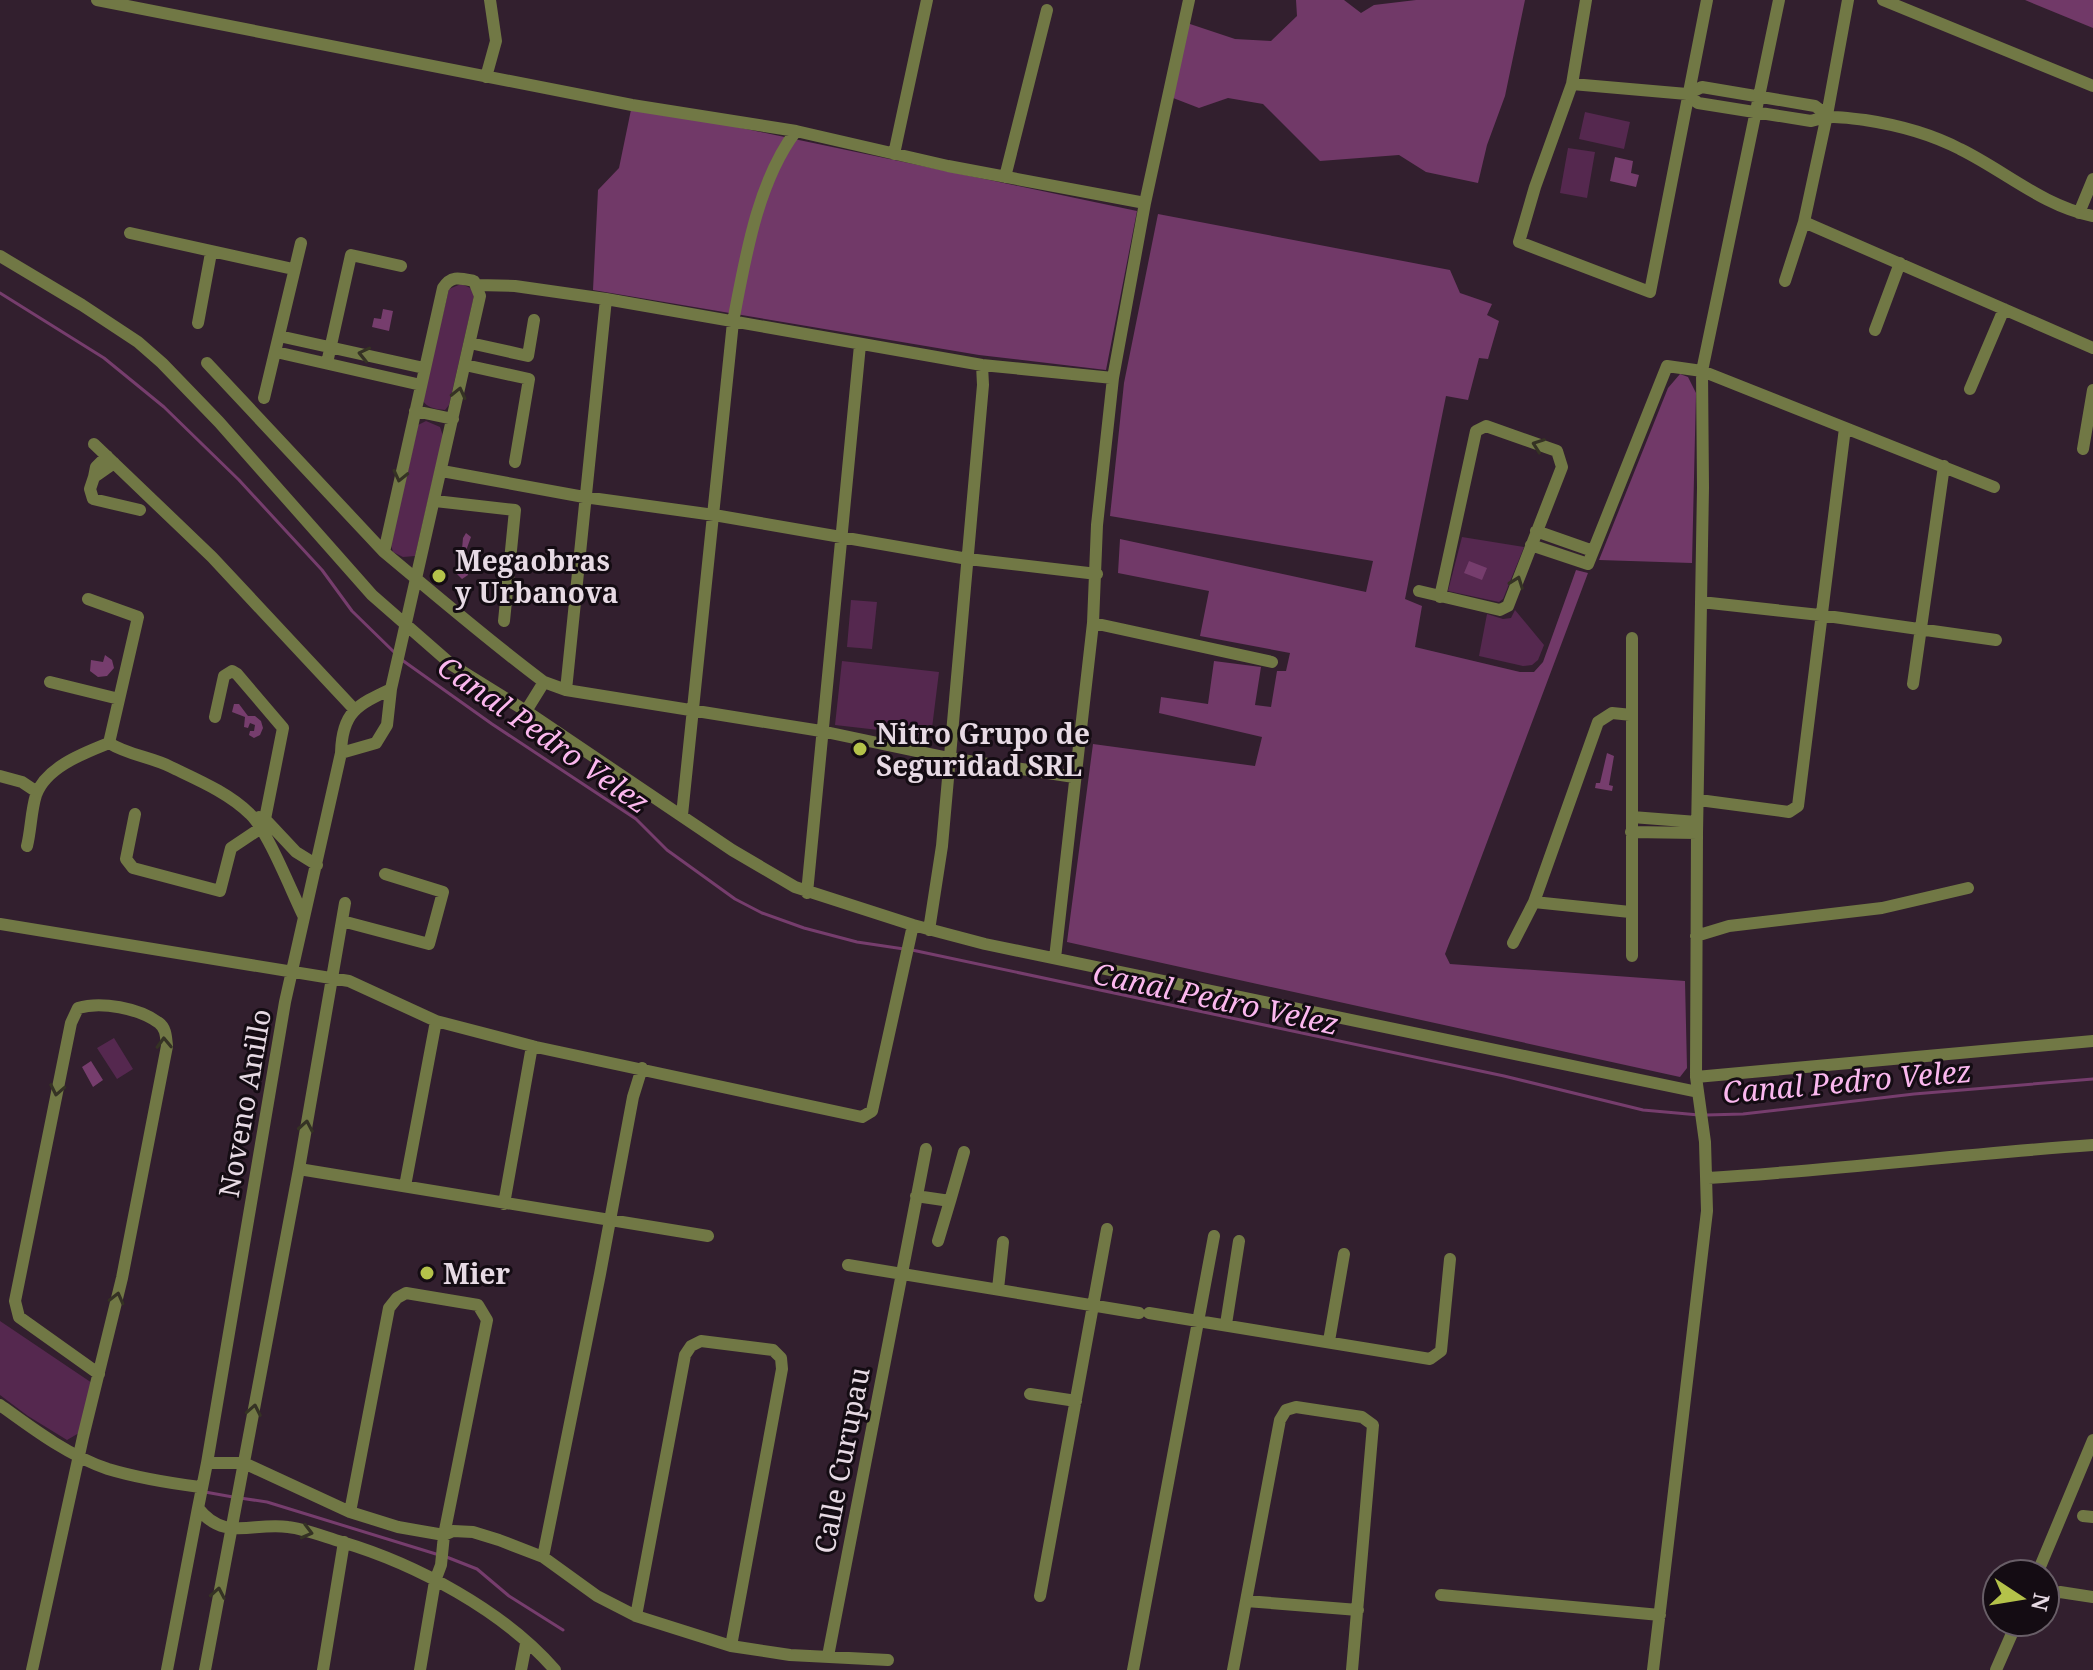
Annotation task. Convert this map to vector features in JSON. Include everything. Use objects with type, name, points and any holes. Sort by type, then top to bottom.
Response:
[{"type":"street","points":[[97,0],[632,105],[796,131],[1005,177],[1145,203]]},
{"type":"street","points":[[486,77],[496,41],[490,0]]},
{"type":"street","points":[[894,154],[927,0]]},
{"type":"street","points":[[1055,958],[1093,623],[1097,525],[1113,378],[1145,203],[1189,0]]},
{"type":"street","points":[[1586,0],[1572,84],[1519,242],[1650,292],[1707,0]]},
{"type":"street","points":[[1653,1670],[1707,1211],[1708,1178],[1696,1077],[1702,371],[1779,0]]},
{"type":"street","points":[[1785,281],[1804,222],[1848,0]]},
{"type":"street","points":[[1883,0],[2093,86]]},
{"type":"street","points":[[1005,177],[1047,10]]},
{"type":"street","points":[[1572,84],[1687,94],[1702,87],[1815,106],[1827,115]]},
{"type":"street","points":[[1687,94],[1698,103],[1756,113],[1811,121],[1827,115],[1884,123],[1931,136],[1962,150],[2032,192],[2093,216]]},
{"type":"street","points":[[682,815],[733,322],[768,181],[779,153],[796,131]]},
{"type":"street","points":[[2079,213],[2093,179]]},
{"type":"street","points":[[1804,222],[2093,348]]},
{"type":"street","points":[[130,233],[293,269]]},
{"type":"street","points":[[264,398],[301,243]]},
{"type":"street","points":[[198,323],[211,253]]},
{"type":"street","points":[[327,363],[351,255],[401,266]]},
{"type":"street","points":[[0,256],[116,327],[162,363],[219,422],[372,595],[452,665],[526,711],[732,850],[807,893],[912,931],[929,930],[1698,1092]]},
{"type":"street","points":[[1875,330],[1900,263]]},
{"type":"street","points":[[384,552],[446,283],[457,277],[477,285],[515,286],[606,299],[982,365],[1113,378]]},
{"type":"street","points":[[341,753],[376,743],[387,725],[391,689],[415,578],[480,296],[477,285]]},
{"type":"street","points":[[566,690],[606,299]]},
{"type":"street","points":[[1970,389],[2004,309]]},
{"type":"street","points":[[470,343],[528,356],[534,320]]},
{"type":"street","points":[[279,336],[424,368]]},
{"type":"street","points":[[807,893],[860,345]]},
{"type":"street","points":[[276,352],[421,385]]},
{"type":"street","points":[[207,363],[384,552],[544,682],[566,690],[821,731],[949,758],[1074,777]]},
{"type":"street","points":[[465,365],[529,379],[515,462]]},
{"type":"street","points":[[929,930],[942,846],[983,385],[982,365]]},
{"type":"street","points":[[1590,557],[1667,366],[1702,371],[1994,487]]},
{"type":"street","points":[[2083,449],[2093,390]]},
{"type":"street","points":[[415,411],[453,419]]},
{"type":"street","points":[[1419,591],[1440,597],[1505,609],[1562,467],[1557,451],[1486,426],[1476,431],[1440,597]]},
{"type":"street","points":[[1699,800],[1789,812],[1798,806],[1845,428]]},
{"type":"street","points":[[94,444],[212,557],[354,709],[391,689]]},
{"type":"street","points":[[110,460],[96,467],[90,489],[93,499],[140,510]]},
{"type":"street","points":[[1913,684],[1944,466]]},
{"type":"street","points":[[442,471],[968,559],[1097,574]]},
{"type":"street","points":[[435,501],[515,510],[504,621]]},
{"type":"street","points":[[1536,531],[1590,557]]},
{"type":"street","points":[[1531,545],[1590,557]]},
{"type":"street","points":[[88,599],[138,617],[109,743]]},
{"type":"street","points":[[1701,602],[1996,640]]},
{"type":"street","points":[[1093,623],[1272,662]]},
{"type":"street","points":[[1632,638],[1632,956]]},
{"type":"street","points":[[135,814],[127,865],[220,891],[231,848],[260,821],[283,728],[232,671],[224,676],[215,717]]},
{"type":"street","points":[[50,682],[119,699]]},
{"type":"street","points":[[526,711],[544,682]]},
{"type":"street","name":"Noveno Anillo","points":[[198,1508],[291,971],[341,753],[342,733],[354,709]]},
{"type":"street","points":[[1513,943],[1534,902],[1598,722],[1612,713],[1632,715]]},
{"type":"street","points":[[27,846],[37,792],[66,763],[109,743]]},
{"type":"street","points":[[109,743],[197,779],[236,802],[296,852],[317,865]]},
{"type":"street","points":[[0,776],[22,782],[37,792]]},
{"type":"street","points":[[1632,817],[1697,828]]},
{"type":"street","points":[[260,821],[304,917]]},
{"type":"street","points":[[1631,832],[1697,828]]},
{"type":"street","points":[[342,921],[429,944],[443,892],[385,874]]},
{"type":"street","points":[[1696,936],[1729,926],[1882,908],[1968,888]]},
{"type":"street","points":[[1534,902],[1630,912]]},
{"type":"street","points":[[205,1670],[299,1169],[345,903]]},
{"type":"street","points":[[0,924],[349,981],[436,1021],[532,1046],[862,1117],[872,1111],[912,931]]},
{"type":"street","points":[[32,1670],[122,1278],[167,1046],[161,1023],[137,1012],[88,1005],[78,1008],[73,1014],[15,1301],[19,1317],[99,1374]]},
{"type":"street","points":[[405,1186],[436,1021]]},
{"type":"street","points":[[1696,1077],[2093,1041]]},
{"type":"street","points":[[504,1204],[532,1046]]},
{"type":"street","points":[[543,1557],[633,1097],[642,1068]]},
{"type":"street","points":[[1708,1178],[1835,1170],[1961,1154],[2093,1145]]},
{"type":"street","name":"Calle Curupau","points":[[828,1656],[926,1149]]},
{"type":"street","points":[[938,1241],[964,1152]]},
{"type":"street","points":[[299,1169],[708,1236]]},
{"type":"street","points":[[916,1196],[950,1201]]},
{"type":"street","points":[[1040,1596],[1107,1229]]},
{"type":"street","points":[[1133,1670],[1214,1236]]},
{"type":"street","points":[[1226,1324],[1239,1241]]},
{"type":"street","points":[[998,1289],[1003,1242]]},
{"type":"street","points":[[1329,1341],[1344,1254]]},
{"type":"street","points":[[848,1265],[1430,1359],[1441,1351],[1450,1259]]},
{"type":"street","points":[[350,1512],[389,1308],[406,1293],[478,1305],[487,1320],[420,1670]]},
{"type":"street","points":[[636,1616],[685,1355],[691,1346],[701,1341],[773,1350],[781,1358],[782,1369],[731,1646]]},
{"type":"street","points":[[1030,1394],[1076,1401]]},
{"type":"street","points":[[0,1405],[36,1432],[107,1468],[162,1482],[200,1487]]},
{"type":"street","points":[[1233,1670],[1282,1414],[1291,1407],[1362,1417],[1377,1424],[1352,1670]]},
{"type":"street","points":[[2044,1558],[2093,1440]]},
{"type":"street","points":[[207,1463],[244,1463],[350,1512],[444,1541]]},
{"type":"street","points":[[198,1508],[212,1524],[230,1528],[288,1527],[344,1542],[390,1559],[489,1612],[540,1653],[555,1670]]},
{"type":"street","points":[[167,1670],[198,1508]]},
{"type":"street","points":[[444,1541],[453,1531],[473,1532],[543,1557],[597,1596],[636,1616],[731,1646],[790,1655],[888,1660]]},
{"type":"street","points":[[323,1670],[344,1542]]},
{"type":"street","points":[[2061,1592],[2093,1597]]},
{"type":"street","points":[[1441,1595],[1660,1615]]},
{"type":"street","points":[[1246,1601],[1358,1610]]},
{"type":"street","points":[[1996,1670],[2010,1638]]},
{"type":"street","points":[[521,1670],[526,1644]]},
{"type":"shaded area","points":[[1296,0],[1344,0],[1361,13],[1374,5],[1416,0],[1525,0],[1505,96],[1487,145],[1478,183],[1426,172],[1399,155],[1320,161],[1263,104],[1228,98],[1199,108],[1168,96],[1184,22],[1235,39],[1271,41],[1297,16]]},
{"type":"shaded area","points":[[2025,0],[2093,0],[2093,28]]},
{"type":"shaded area","points":[[632,105],[1137,211],[1106,370],[979,355],[593,290],[598,190],[619,168]]},
{"type":"shaded area","points":[[1585,112],[1630,122],[1624,149],[1579,139]]},
{"type":"shaded area","points":[[1568,148],[1595,152],[1587,198],[1560,193]]},
{"type":"shaded area","points":[[1615,157],[1633,161],[1631,173],[1639,175],[1636,187],[1610,181]]},
{"type":"shaded area","points":[[1158,214],[1450,270],[1460,293],[1492,304],[1487,315],[1499,321],[1488,359],[1479,358],[1468,400],[1446,396],[1405,599],[1422,606],[1415,647],[1520,672],[1534,672],[1543,662],[1576,570],[1588,573],[1445,954],[1450,964],[1685,981],[1687,1068],[1680,1077],[1067,942],[1093,744],[1255,766],[1262,737],[1159,713],[1161,697],[1208,704],[1214,661],[1261,667],[1255,705],[1271,707],[1277,671],[1286,671],[1290,653],[1200,636],[1209,591],[1118,573],[1120,539],[1366,592],[1373,561],[1110,516],[1124,383]]},
{"type":"shaded area","points":[[461,284],[473,289],[474,296],[449,405],[445,410],[438,409],[422,399],[449,289]]},
{"type":"shaded area","points":[[383,309],[393,311],[389,331],[372,327],[374,318],[381,319]]},
{"type":"shaded area","points":[[1680,374],[1688,377],[1696,393],[1692,563],[1599,560],[1668,388]]},
{"type":"shaded area","points":[[426,421],[440,427],[443,436],[415,556],[403,557],[393,552],[391,545],[418,425]]},
{"type":"shaded area","points":[[466,533],[471,537],[463,559],[468,575],[462,579],[456,573]]},
{"type":"shaded area","points":[[1462,537],[1524,547],[1503,599],[1499,602],[1448,591]]},
{"type":"shaded area","points":[[1469,561],[1487,568],[1482,580],[1464,573]]},
{"type":"shaded area","points":[[851,600],[877,602],[872,649],[847,647]]},
{"type":"shaded area","points":[[1515,610],[1544,645],[1538,660],[1532,665],[1523,666],[1479,656],[1487,614],[1511,618]]},
{"type":"shaded area","points":[[105,655],[112,660],[114,668],[107,676],[98,677],[90,671],[91,660],[103,662]]},
{"type":"shaded area","points":[[842,661],[939,672],[931,736],[835,725]]},
{"type":"shaded area","points":[[234,704],[239,704],[248,716],[255,716],[261,721],[263,728],[260,735],[254,738],[249,735],[255,725],[250,723],[248,728],[244,727],[245,717],[232,712]]},
{"type":"shaded area","points":[[1607,753],[1614,756],[1609,785],[1613,786],[1612,791],[1595,788],[1596,783],[1600,783]]},
{"type":"shaded area","points":[[114,1038],[133,1069],[117,1079],[97,1048]]},
{"type":"shaded area","points":[[91,1061],[103,1080],[93,1087],[82,1067]]},
{"type":"shaded area","points":[[0,1321],[92,1383],[79,1433],[67,1440],[0,1395]]},
{"type":"waterway","name":"Canal Pedro Velez","points":[[0,293],[104,358],[164,407],[239,480],[322,570],[352,611],[394,652]]},
{"type":"waterway","name":"Canal Pedro Velez","points":[[402,660],[636,819],[667,850],[735,899],[762,913],[804,928],[857,942],[904,949]]},
{"type":"waterway","name":"Canal Pedro Velez","points":[[912,950],[1504,1076],[1643,1110],[1699,1115]]},
{"type":"waterway","name":"Canal Pedro Velez","points":[[1706,1115],[1743,1114],[1914,1094],[2093,1079]]},
{"type":"waterway","points":[[205,1492],[233,1497]]},
{"type":"waterway","points":[[240,1498],[267,1502],[436,1554]]},
{"type":"waterway","points":[[444,1556],[477,1569],[509,1596],[563,1630]]},
{"type":"place","name":"Megaobras y Urbanova","points":[[439,576]]},
{"type":"place","name":"Nitro Grupo de Seguridad SRL","points":[[860,749]]},
{"type":"place","name":"Mier","points":[[427,1273]]}]
